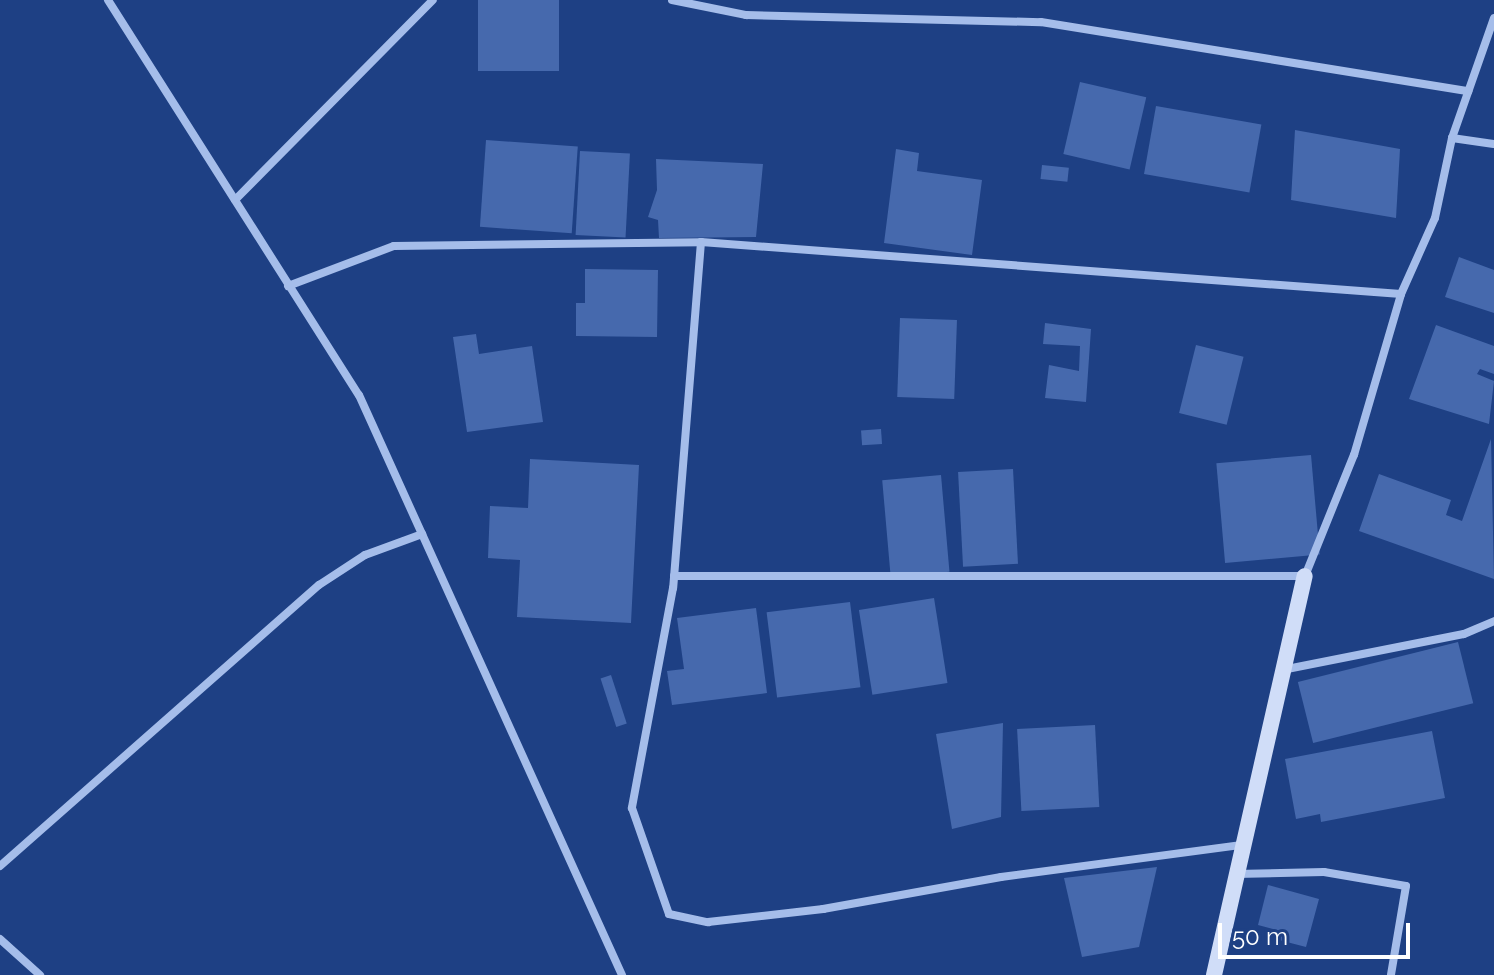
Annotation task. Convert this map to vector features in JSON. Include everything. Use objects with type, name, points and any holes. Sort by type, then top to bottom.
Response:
[{"type":"street","points":[[108,0],[359,395],[622,975]]},
{"type":"street","points":[[235,200],[433,0]]},
{"type":"street","points":[[672,0],[746,15],[1041,22],[1468,91]]},
{"type":"street","points":[[1214,975],[1234,874],[1287,669],[1305,576],[1354,455],[1401,294],[1435,218],[1452,138],[1494,18]]},
{"type":"street","points":[[1452,138],[1494,144]]},
{"type":"street","points":[[288,286],[394,246],[701,242],[1401,294]]},
{"type":"street","points":[[701,242],[674,576],[632,808],[669,914],[708,922],[823,909],[1001,877],[1242,845]]},
{"type":"street","points":[[0,866],[319,585],[365,555],[422,534]]},
{"type":"street","points":[[674,576],[1305,576]]},
{"type":"street","points":[[1287,669],[1464,634],[1494,621]]},
{"type":"street","points":[[1234,874],[1324,872],[1406,886],[1391,975]]},
{"type":"street","points":[[0,939],[40,975]]},
{"type":"building","points":[[478,0],[559,0],[559,71],[478,71]]},
{"type":"building","points":[[1080,82],[1146,97],[1130,169],[1063,154]]},
{"type":"building","points":[[1156,106],[1261,125],[1249,193],[1144,174]]},
{"type":"building","points":[[1295,130],[1400,149],[1396,218],[1291,200]]},
{"type":"building","points":[[486,140],[578,146],[572,233],[480,227]]},
{"type":"building","points":[[896,149],[919,153],[917,171],[982,180],[972,255],[884,243]]},
{"type":"building","points":[[580,151],[630,154],[626,238],[576,235]]},
{"type":"building","points":[[656,159],[763,164],[756,237],[659,238],[658,220],[648,217],[657,190]]},
{"type":"building","points":[[1042,165],[1069,168],[1067,182],[1041,179]]},
{"type":"building","points":[[1459,257],[1494,270],[1494,313],[1445,297]]},
{"type":"building","points":[[585,269],[658,270],[657,337],[576,336],[576,303],[585,303]]},
{"type":"building","points":[[900,318],[957,320],[954,399],[897,397]]},
{"type":"building","points":[[1045,323],[1091,329],[1086,402],[1045,398],[1049,365],[1079,371],[1080,346],[1043,344]]},
{"type":"building","points":[[1436,325],[1494,346],[1494,374],[1480,369],[1477,374],[1494,381],[1489,424],[1409,399]]},
{"type":"building","points":[[476,334],[479,354],[532,346],[543,422],[467,432],[453,337]]},
{"type":"building","points":[[1196,345],[1244,357],[1227,425],[1179,413]]},
{"type":"building","points":[[881,429],[882,444],[862,445],[861,430]]},
{"type":"building","points":[[1491,439],[1494,579],[1359,531],[1379,474],[1451,500],[1446,515],[1462,521]]},
{"type":"building","points":[[1311,455],[1320,555],[1225,563],[1216,463]]},
{"type":"building","points":[[530,459],[639,465],[631,623],[517,617],[520,560],[488,558],[490,506],[528,508]]},
{"type":"building","points":[[1013,469],[1018,564],[963,567],[958,472]]},
{"type":"building","points":[[941,475],[949,572],[891,577],[882,480]]},
{"type":"building","points":[[934,598],[947,683],[872,695],[859,610]]},
{"type":"building","points":[[850,602],[860,687],[777,698],[767,612]]},
{"type":"building","points":[[756,608],[767,693],[672,705],[667,671],[684,669],[677,618]]},
{"type":"building","points":[[1458,642],[1473,703],[1313,743],[1298,682]]},
{"type":"building","points":[[611,675],[627,724],[616,727],[601,678]]},
{"type":"building","points":[[1003,723],[1001,817],[952,829],[936,734]]},
{"type":"building","points":[[1095,725],[1099,807],[1021,811],[1017,729]]},
{"type":"building","points":[[1432,731],[1445,798],[1321,822],[1320,814],[1296,819],[1285,759]]},
{"type":"building","points":[[1157,867],[1139,947],[1082,957],[1064,878]]},
{"type":"building","points":[[1268,885],[1319,899],[1306,947],[1279,940],[1281,931],[1258,925]]}]
